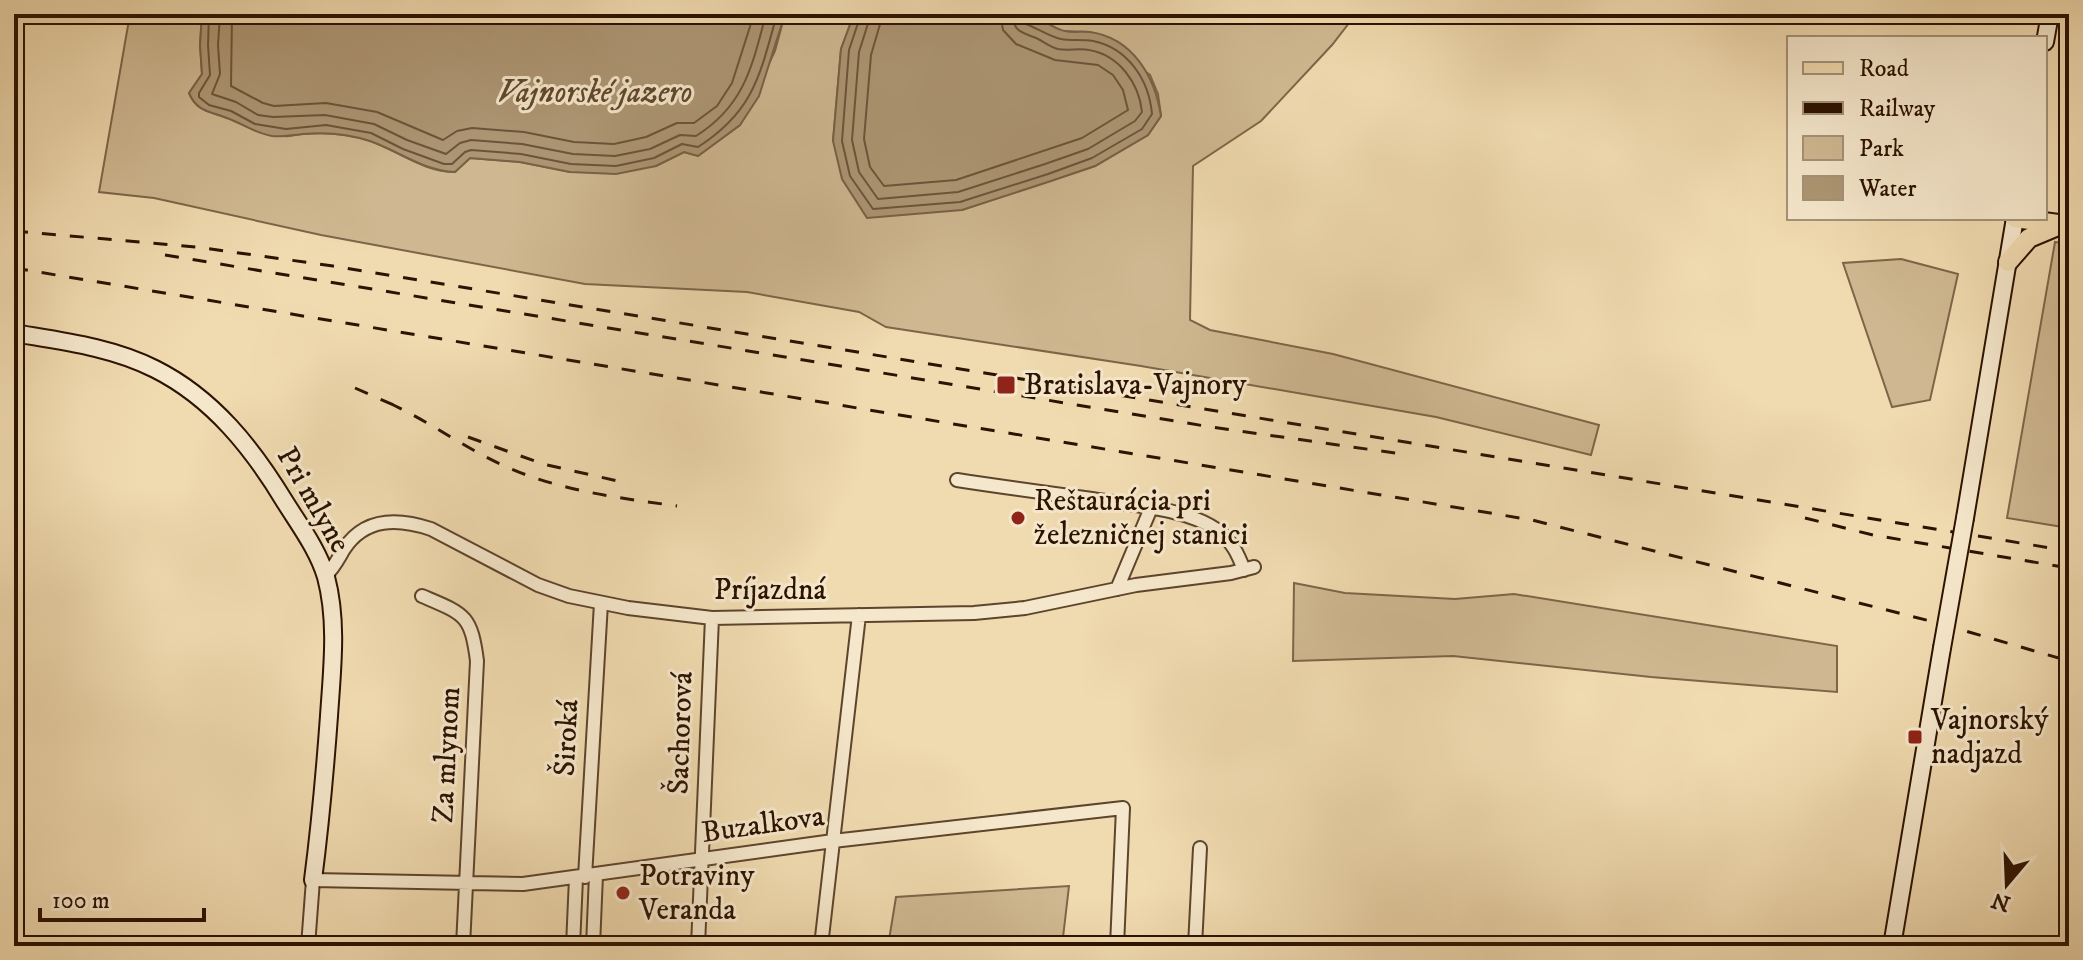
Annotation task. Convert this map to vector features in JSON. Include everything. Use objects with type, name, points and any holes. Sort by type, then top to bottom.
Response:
[{"type":"main road","points":[[2046,36],[2050,14]]},
{"type":"main road","points":[[2047,208],[2065,225]]},
{"type":"main road","points":[[1892,946],[2015,220]]},
{"type":"main road","points":[[2029,220],[2065,225]]},
{"type":"main road","points":[[2008,262],[2029,238],[2065,225]]},
{"type":"main road","name":"Pri mlyne","points":[[14,333],[92,348],[134,360],[166,375],[201,399],[255,455],[314,549],[325,576],[332,617],[333,652],[322,813],[313,880]]},
{"type":"street","points":[[957,480],[1151,508],[1117,589]]},
{"type":"street","name":"Príjazdná","points":[[325,576],[358,532],[370,525],[401,522],[431,529],[538,585],[569,596],[712,618],[974,613],[1025,608],[1117,589],[1249,569],[1227,538],[1215,528],[1195,519],[1151,508]]},
{"type":"street","name":"Za mlynom","points":[[422,596],[464,616],[474,633],[477,661],[463,946]]},
{"type":"street","name":"Široká","points":[[573,946],[586,876],[601,603]]},
{"type":"street","points":[[821,946],[859,615]]},
{"type":"street","name":"Šachorová","points":[[698,946],[712,618]]},
{"type":"street","name":"Buzalkova","points":[[313,880],[523,884],[833,841],[1123,808],[1117,946]]},
{"type":"street","points":[[1195,946],[1200,848]]},
{"type":"street","name":"Široká","points":[[586,876],[593,946]]},
{"type":"street","name":"Pri mlyne","points":[[308,946],[313,880]]},
{"type":"green space","points":[[130,14],[202,14],[202,74],[189,93],[192,99],[205,110],[261,132],[276,136],[319,133],[354,137],[443,171],[455,172],[470,158],[520,162],[570,172],[656,166],[684,152],[698,156],[740,125],[775,51],[785,14],[854,14],[841,49],[833,141],[962,210],[1095,166],[1148,135],[1161,116],[1158,94],[1150,75],[1090,32],[1062,31],[1018,14],[1356,14],[1332,45],[1261,121],[1193,166],[1190,320],[1210,330],[1333,354],[1599,425],[1591,455],[1436,417],[1141,366],[886,327],[859,312],[747,292],[585,284],[321,235],[154,198],[99,192]]},
{"type":"green space","points":[[2055,242],[2069,244],[2069,528],[2007,518]]},
{"type":"green space","points":[[1901,259],[1958,274],[1930,400],[1892,407],[1843,263]]},
{"type":"green space","points":[[1294,583],[1345,593],[1455,599],[1514,594],[1837,646],[1837,692],[1651,677],[1453,656],[1293,661]]},
{"type":"green space","points":[[1069,886],[1062,946],[888,946],[896,897]]},
{"type":"water","name":"Vajnorské jazero","points":[[202,14],[785,14],[759,96],[740,125],[698,156],[684,152],[656,166],[616,174],[570,172],[520,162],[470,158],[455,172],[443,171],[354,137],[319,133],[272,136],[260,133],[205,110],[196,104],[189,93],[202,74]]},
{"type":"water","points":[[854,14],[1018,14],[1062,30],[1105,36],[1130,51],[1139,62],[1153,87],[1161,116],[1148,135],[1095,166],[962,210],[867,218],[842,179],[833,141],[841,49]]},
{"type":"railway","points":[[14,231],[196,247],[333,266],[2069,551]]},
{"type":"railway","points":[[165,255],[1211,427],[1409,455]]},
{"type":"railway","points":[[14,268],[1532,520],[1938,623],[2069,661]]},
{"type":"railway","points":[[355,388],[398,407]]},
{"type":"railway","points":[[389,403],[494,461],[529,476],[592,493],[677,506]]},
{"type":"railway","points":[[468,437],[543,464],[622,482]]},
{"type":"railway","points":[[1805,518],[1873,535],[2069,568]]},
{"type":"place","name":"Bratislava-Vajnory","points":[[1006,385]]},
{"type":"place","name":"Reštaurácia pri železničnej stanici","points":[[1018,518]]},
{"type":"place","name":"Vajnorský nadjazd","points":[[1915,737]]},
{"type":"place","name":"Potraviny Veranda","points":[[623,893]]}]
